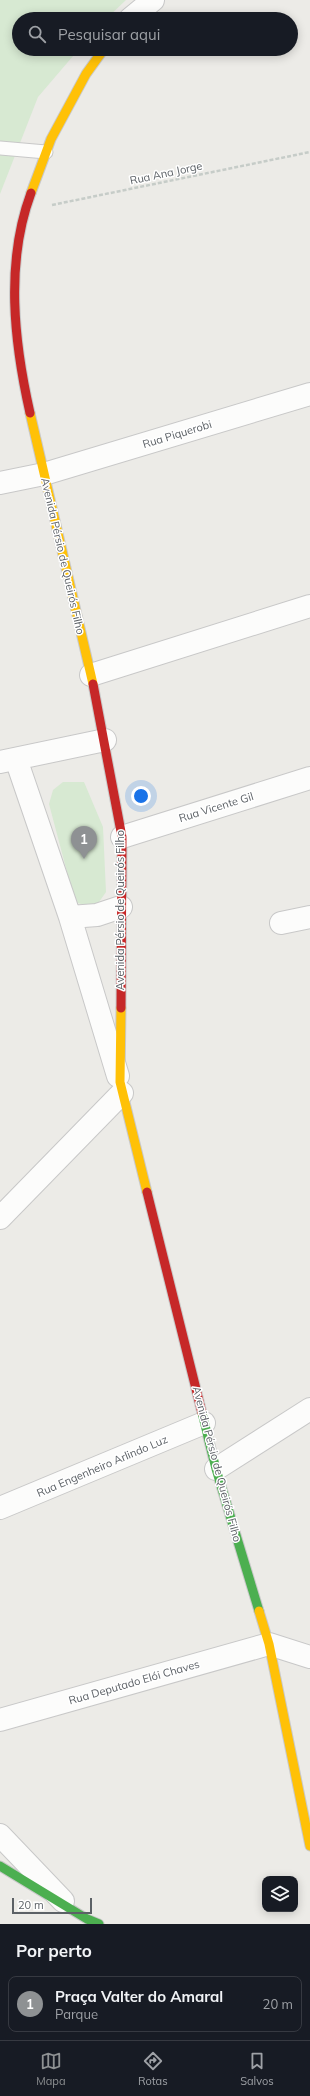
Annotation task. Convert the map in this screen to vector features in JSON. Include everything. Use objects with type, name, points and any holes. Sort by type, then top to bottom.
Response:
[{"type":"street","points":[[138,12],[153,0]]},
{"type":"street","name":"Avenida Pérsio de Queirós Filho","points":[[99,56],[86,74],[51,139],[24,211],[15,254],[15,313],[23,382],[91,675],[105,740],[122,836],[121,1088]]},
{"type":"street","name":"Rua Piquerobi","points":[[0,483],[44,474],[310,394]]},
{"type":"street","points":[[91,675],[310,606]]},
{"type":"street","points":[[8,761],[105,740]]},
{"type":"street","name":"Avenida Pérsio de Queirós Filho","points":[[8,761],[70,917],[121,1088],[216,1469],[269,1644],[310,1846]]},
{"type":"street","name":"Rua Vicente Gil","points":[[122,836],[310,778]]},
{"type":"street","points":[[70,917],[96,915],[121,908]]},
{"type":"street","points":[[281,923],[310,917]]},
{"type":"street","points":[[0,1218],[121,1088]]},
{"type":"street","points":[[216,1469],[310,1409]]},
{"type":"street","name":"Rua Engenheiro Arlindo Luz","points":[[0,1508],[204,1423]]},
{"type":"street","points":[[269,1644],[310,1657]]},
{"type":"street","name":"Rua Deputado Elói Chaves","points":[[0,1720],[269,1644]]},
{"type":"street","points":[[0,1835],[73,1910]]},
{"type":"street","points":[[0,1866],[99,1924]]},
{"type":"lane","points":[[0,148],[46,152]]},
{"type":"path","name":"Rua Ana Jorge","points":[[24,211],[310,152]]},
{"type":"green space","points":[[0,0],[126,0],[113,12],[12,12],[12,56],[73,56],[38,97],[0,194]]},
{"type":"green space","points":[[63,782],[84,782],[103,827],[106,892],[99,902],[87,906],[75,902],[49,804],[53,790]]},
{"type":"traffic: fast","points":[[202,1413],[216,1469],[259,1611]]},
{"type":"traffic: fast","points":[[0,1866],[87,1919],[99,1924]]},
{"type":"traffic: slow","points":[[31,193],[51,139],[86,74],[99,56]]},
{"type":"traffic: slow","points":[[30,413],[93,684]]},
{"type":"traffic: slow","points":[[121,1008],[120,1082],[147,1192]]},
{"type":"traffic: slow","points":[[259,1611],[269,1644],[310,1846]]},
{"type":"traffic: jam","points":[[30,413],[24,386],[16,331],[15,275],[23,220],[31,193]]},
{"type":"traffic: jam","points":[[93,684],[122,837],[121,1008]]},
{"type":"traffic: jam","points":[[147,1192],[202,1413]]},
{"type":"place","name":"Praça Valter do Amaral","points":[[84,859]]}]
